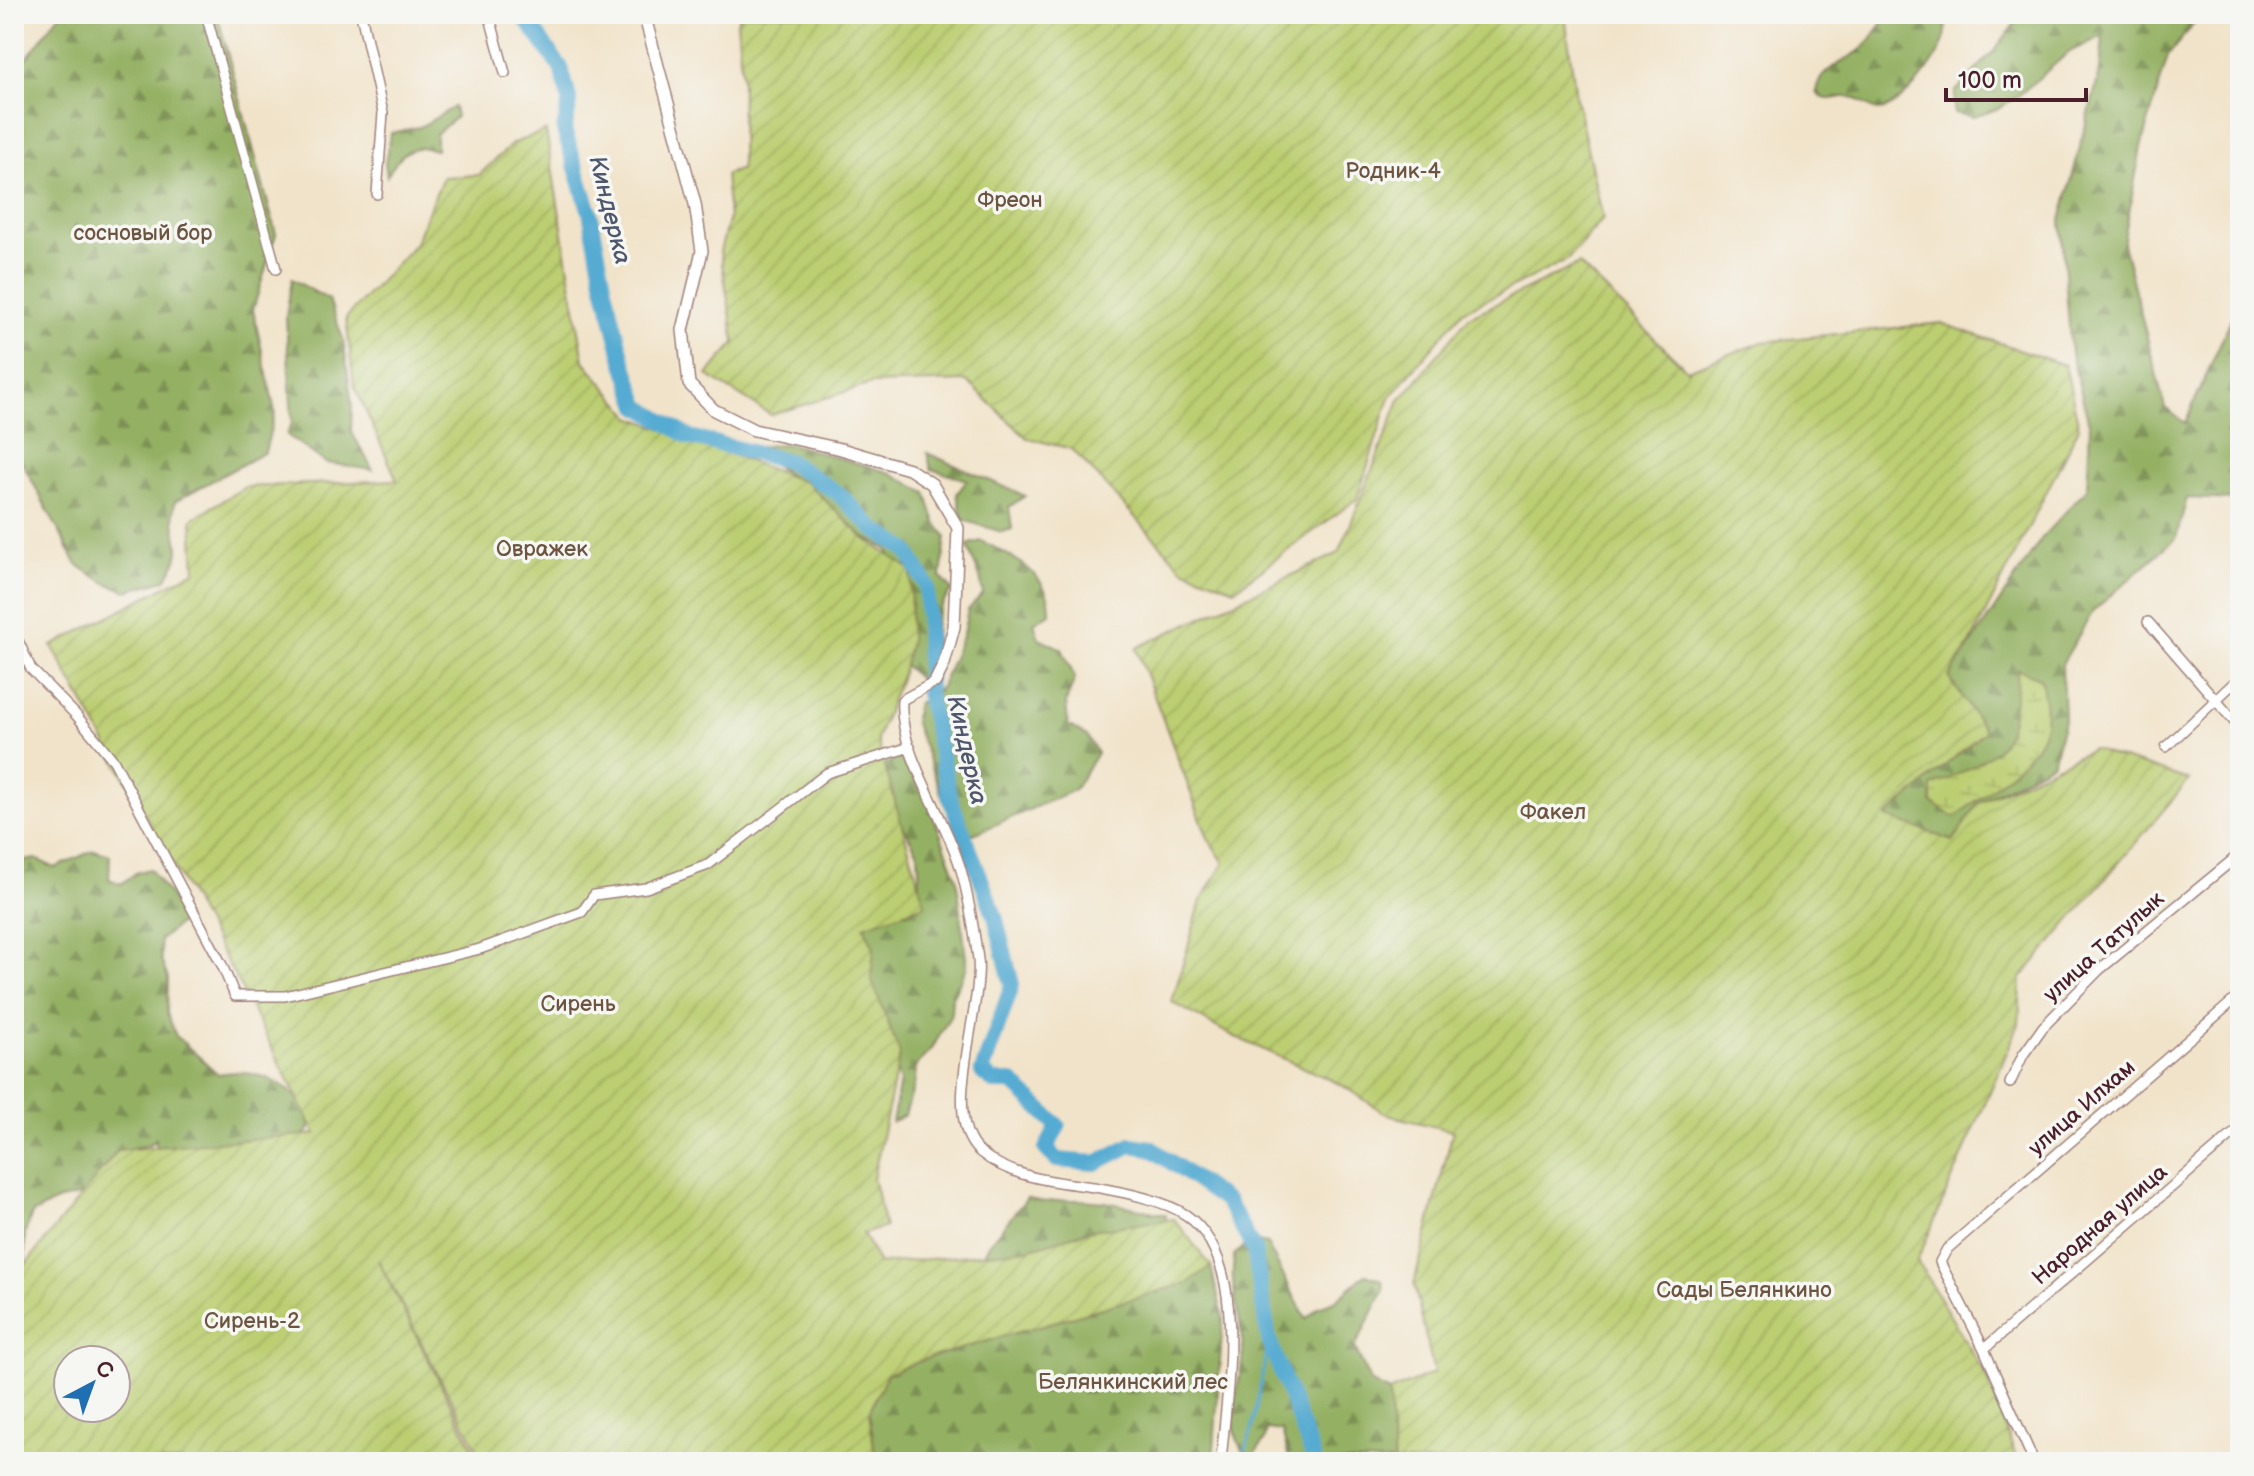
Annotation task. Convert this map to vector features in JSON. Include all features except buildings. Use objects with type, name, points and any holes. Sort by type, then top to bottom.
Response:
[{"type":"street","points":[[206,14],[276,269]]},
{"type":"street","points":[[361,14],[383,113],[377,194]]},
{"type":"street","points":[[489,14],[505,73]]},
{"type":"street","points":[[644,14],[695,204],[702,251],[683,330],[689,384],[714,410],[754,430],[841,449],[909,469],[932,484],[958,528],[954,627],[944,664],[935,682],[902,700],[901,717],[910,747],[961,869],[978,962],[976,1001],[960,1107],[966,1128],[978,1151],[1011,1170],[1047,1180],[1132,1193],[1186,1215],[1206,1236],[1218,1256],[1231,1318],[1221,1462]]},
{"type":"street","points":[[2148,622],[2240,728]]},
{"type":"street","points":[[14,632],[31,669],[76,715],[114,761],[222,965],[235,996],[285,996],[480,949],[582,912],[594,895],[646,888],[708,865],[827,773],[910,747]]},
{"type":"street","points":[[2166,747],[2240,677]]},
{"type":"street","name":"улица Татулык","points":[[2010,1083],[2023,1055],[2043,1027],[2099,970],[2240,854]]},
{"type":"street","name":"улица Илхам","points":[[1984,1349],[1940,1262],[1947,1249],[2240,995]]},
{"type":"street","name":"Народная улица","points":[[1984,1349],[2240,1128]]},
{"type":"street","points":[[1984,1349],[2034,1462]]},
{"type":"green space","name":"сосновый бор","points":[[60,14],[217,14],[276,234],[253,310],[275,412],[265,452],[175,501],[174,524],[178,549],[173,567],[165,580],[127,591],[106,583],[77,565],[14,447],[14,75]]},
{"type":"green space","name":"Фреон","points":[[740,14],[1565,14],[1576,98],[1603,219],[1567,260],[1463,311],[1390,397],[1357,499],[1235,589],[1183,569],[1072,449],[1027,438],[967,381],[871,384],[771,415],[707,375],[735,343],[720,251],[729,218],[725,175],[741,169],[742,78],[737,22]]},
{"type":"green space","points":[[1895,14],[1939,18],[1946,31],[1937,56],[1916,84],[1894,105],[1880,110],[1851,97],[1820,97],[1816,93],[1822,77],[1859,51]]},
{"type":"green space","points":[[2022,14],[2201,14],[2168,56],[2141,147],[2123,244],[2165,408],[2185,423],[2240,299],[2240,500],[2187,498],[2176,538],[2093,611],[2062,664],[2064,720],[2053,762],[1979,802],[1953,841],[1885,818],[1949,677],[2044,535],[2087,489],[2090,427],[2071,354],[2061,220],[2100,71],[2103,36],[2069,52],[1998,109],[1973,117],[1954,113],[1955,92],[1994,51]]},
{"type":"green space","points":[[454,107],[456,117],[436,134],[436,150],[419,148],[406,152],[387,176],[385,163],[391,133],[420,127]]},
{"type":"green space","points":[[546,131],[584,361],[631,417],[807,483],[865,539],[911,570],[910,641],[902,673],[877,739],[925,905],[864,926],[874,948],[871,978],[900,1054],[873,1178],[885,1227],[863,1234],[879,1264],[1028,1249],[1092,1230],[1174,1219],[1211,1266],[1188,1283],[925,1359],[887,1374],[869,1412],[876,1462],[484,1462],[378,1260],[480,1462],[14,1462],[14,1279],[118,1150],[316,1134],[239,984],[52,646],[195,571],[192,519],[245,487],[397,480],[354,385],[346,318],[414,245],[443,177],[479,175],[513,143]]},
{"type":"green space","name":"Факел","points":[[1579,264],[1687,370],[1762,342],[1941,323],[2065,365],[2079,427],[1971,642],[1949,677],[1985,731],[1886,817],[1953,841],[1979,802],[2092,749],[2189,780],[2021,978],[2019,1024],[1917,1261],[1987,1377],[2018,1462],[1394,1462],[1389,1392],[1434,1373],[1414,1284],[1453,1131],[1388,1115],[1340,1084],[1229,1034],[1172,1002],[1201,901],[1224,863],[1208,838],[1136,648],[1339,553],[1400,400],[1469,317]]},
{"type":"green space","points":[[292,279],[329,300],[343,339],[352,405],[351,431],[373,470],[326,463],[287,435],[292,422],[286,316]]},
{"type":"green space","points":[[787,443],[891,473],[926,493],[936,523],[946,536],[941,577],[952,590],[937,617],[937,664],[923,682],[898,660],[905,612],[911,608],[910,590],[887,549],[862,536],[822,497],[775,466],[760,447]]},
{"type":"green space","points":[[927,453],[1025,496],[1009,507],[1012,529],[1002,532],[963,520],[957,494],[967,480],[931,469]]},
{"type":"green space","points":[[981,541],[1028,568],[1044,587],[1050,613],[1034,623],[1039,638],[1062,649],[1075,678],[1066,702],[1068,725],[1087,736],[1097,753],[1074,790],[974,834],[954,828],[914,721],[917,704],[941,687],[963,634],[968,610],[983,594],[980,577],[967,545]]},
{"type":"green space","points":[[2018,669],[2041,679],[2046,710],[2044,730],[2019,765],[1955,817],[1932,803],[1932,786],[1980,762],[2002,743],[2012,717]]},
{"type":"green space","points":[[902,757],[932,812],[957,879],[967,967],[952,997],[951,1014],[932,1049],[916,1066],[915,1082],[905,1115],[892,1122],[900,1082],[872,991],[858,924],[921,907],[918,853],[870,778],[875,769]]},
{"type":"green space","points":[[94,850],[110,855],[109,879],[121,884],[136,873],[150,869],[186,918],[160,940],[161,960],[168,978],[167,1013],[176,1036],[218,1074],[248,1073],[276,1082],[289,1091],[299,1101],[310,1129],[299,1140],[153,1160],[156,1139],[150,1144],[129,1149],[107,1167],[96,1186],[32,1214],[25,1233],[25,1273],[14,1313],[14,891],[24,861],[36,859],[55,868]]},
{"type":"green space","points":[[1027,1198],[1045,1202],[1071,1200],[1119,1204],[1166,1215],[1165,1229],[981,1257]]},
{"type":"green space","points":[[1250,1240],[1267,1244],[1306,1319],[1318,1307],[1335,1301],[1366,1274],[1382,1280],[1384,1290],[1355,1347],[1370,1382],[1389,1392],[1394,1462],[1290,1462],[1282,1431],[1267,1429],[1264,1441],[1254,1455],[1245,1454],[1238,1442],[1234,1417],[1243,1353],[1233,1273],[1234,1255]]},
{"type":"green space","name":"Белянкинский лес","points":[[1211,1266],[1223,1318],[1213,1462],[876,1462],[869,1412],[886,1374],[925,1359],[1187,1283]]},
{"type":"waterway","name":"Киндерка","points":[[522,14],[561,68],[570,102],[564,130],[590,212],[604,285],[623,360],[639,406],[689,437],[788,461],[839,494],[874,529],[907,550],[927,586],[928,695],[950,798],[995,916],[1012,985],[982,1072],[994,1082],[1012,1082],[1058,1126],[1046,1149],[1057,1160],[1096,1163],[1131,1145],[1151,1148],[1227,1202],[1254,1249],[1269,1340],[1315,1462]]},
{"type":"waterway","points":[[1242,1462],[1252,1429],[1269,1340]]},
{"type":"park label","name":"Родник-4","points":[[1393,171]]},
{"type":"park label","name":"Овражек","points":[[542,549]]},
{"type":"park label","name":"Сирень","points":[[578,1004]]},
{"type":"park label","name":"Сады Белянкино","points":[[1744,1290]]},
{"type":"park label","name":"Сирень-2","points":[[252,1321]]}]
